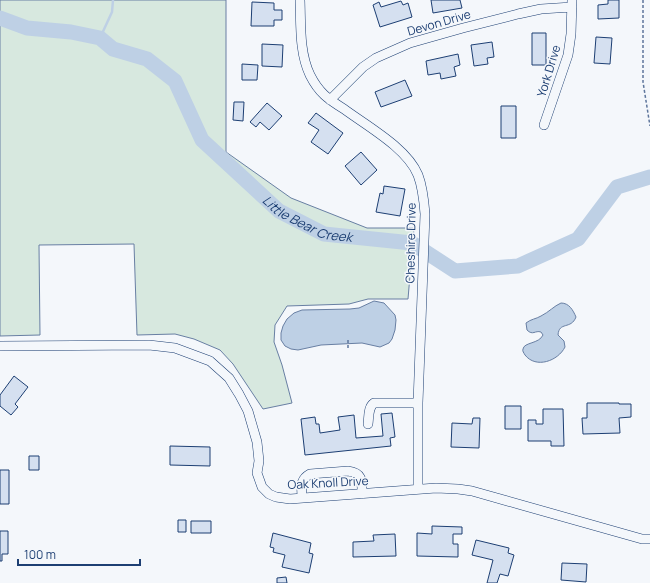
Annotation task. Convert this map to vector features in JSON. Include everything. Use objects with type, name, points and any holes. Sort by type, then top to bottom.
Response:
[{"type":"street","name":"Cheshire Drive","points":[[300,0],[301,34],[306,64],[316,85],[324,96],[384,137],[405,156],[417,174],[424,198],[424,257],[418,403],[418,489]]},
{"type":"street","name":"Devon Drive","points":[[330,100],[363,67],[376,58],[410,43],[518,14],[572,4]]},
{"type":"street","name":"York Drive","points":[[544,125],[568,55],[571,34],[572,4]]},
{"type":"street","name":"Oak Knoll Drive","points":[[0,346],[149,345],[175,348],[210,361],[229,378],[248,411],[257,442],[259,460],[257,473],[262,487],[269,494],[276,497],[290,499],[418,489],[458,489],[472,491],[642,539],[650,539]]},
{"type":"street","points":[[368,424],[369,412],[374,403],[418,403]]},
{"type":"street","points":[[302,498],[302,480],[304,477],[310,474],[348,471],[354,472],[360,476],[362,482],[362,494]]},
{"type":"path","points":[[643,0],[643,82],[650,126]]},
{"type":"path","points":[[348,340],[348,348]]},
{"type":"shaded area","points":[[0,0],[226,0],[226,152],[291,198],[367,228],[414,228],[408,299],[368,299],[349,304],[287,306],[275,325],[274,342],[292,403],[263,409],[233,364],[220,350],[194,339],[175,334],[137,335],[134,244],[39,245],[40,335],[0,336]]},
{"type":"water","points":[[374,301],[384,303],[395,315],[396,320],[392,339],[389,343],[380,347],[362,343],[321,345],[298,350],[285,346],[281,340],[283,326],[287,319],[294,313],[302,310],[359,308]]},
{"type":"water","points":[[561,303],[564,303],[572,309],[576,317],[574,321],[561,328],[559,331],[558,335],[564,341],[565,347],[557,356],[546,362],[535,362],[525,355],[523,350],[526,345],[538,340],[543,335],[541,332],[529,332],[527,330],[526,323],[539,317]]},
{"type":"building","points":[[431,0],[460,0],[462,8],[433,13]]},
{"type":"building","points":[[608,0],[619,0],[619,18],[598,19],[598,5],[608,4]]},
{"type":"building","points":[[401,1],[403,5],[408,3],[412,17],[380,27],[373,5],[379,2],[381,7]]},
{"type":"building","points":[[252,2],[274,3],[274,10],[282,10],[282,20],[274,20],[274,26],[251,26]]},
{"type":"building","points":[[532,33],[546,33],[546,65],[532,65]]},
{"type":"building","points":[[596,37],[612,38],[610,64],[594,63]]},
{"type":"building","points":[[492,42],[494,57],[487,58],[488,64],[474,66],[471,45]]},
{"type":"building","points":[[262,44],[283,45],[282,67],[262,66]]},
{"type":"building","points":[[458,54],[460,65],[454,67],[456,76],[441,79],[440,73],[428,75],[426,61]]},
{"type":"building","points":[[242,64],[258,65],[257,80],[242,80]]},
{"type":"building","points":[[405,80],[412,96],[381,107],[375,92]]},
{"type":"building","points":[[234,102],[244,102],[243,121],[233,120]]},
{"type":"building","points":[[267,103],[282,116],[269,130],[260,122],[256,127],[250,122]]},
{"type":"building","points":[[501,106],[516,106],[516,138],[501,138]]},
{"type":"building","points":[[316,113],[343,133],[328,154],[311,142],[319,130],[308,123]]},
{"type":"building","points":[[361,152],[377,170],[361,185],[345,166]]},
{"type":"building","points":[[384,186],[405,189],[400,216],[376,212],[380,193],[383,194]]},
{"type":"building","points":[[14,376],[28,387],[15,404],[18,407],[11,415],[0,406],[0,395]]},
{"type":"building","points":[[587,403],[631,404],[631,417],[619,418],[620,433],[583,434],[582,418],[587,418]]},
{"type":"building","points":[[505,406],[521,406],[521,429],[505,429]]},
{"type":"building","points":[[543,409],[563,409],[564,446],[551,446],[551,441],[528,441],[528,420],[536,420],[536,424],[543,424]]},
{"type":"building","points":[[392,413],[395,437],[390,438],[391,446],[305,455],[301,419],[315,417],[316,424],[319,424],[320,433],[340,430],[338,417],[354,415],[356,438],[383,436],[381,414]]},
{"type":"building","points":[[473,418],[480,418],[479,448],[451,447],[452,423],[472,424]]},
{"type":"building","points":[[170,446],[210,447],[210,466],[170,465]]},
{"type":"building","points":[[29,456],[39,456],[39,470],[29,470]]},
{"type":"building","points":[[0,470],[9,470],[9,504],[0,504]]},
{"type":"building","points":[[178,520],[186,520],[186,532],[178,532]]},
{"type":"building","points":[[191,521],[211,521],[211,533],[191,533]]},
{"type":"building","points":[[432,526],[462,527],[462,534],[453,534],[453,544],[458,544],[458,557],[417,556],[417,533],[432,534]]},
{"type":"building","points":[[0,531],[8,531],[8,554],[2,554],[2,561],[0,561]]},
{"type":"building","points":[[273,533],[311,543],[309,553],[313,554],[309,573],[282,567],[285,555],[273,552],[274,548],[270,547]]},
{"type":"building","points":[[395,534],[396,556],[353,557],[353,542],[374,541],[373,535]]},
{"type":"building","points":[[476,540],[509,548],[508,553],[514,555],[508,576],[500,574],[497,583],[487,583],[493,560],[472,555]]},
{"type":"building","points":[[562,563],[587,564],[586,582],[561,580]]},
{"type":"building","points":[[286,577],[287,583],[277,583],[277,578]]},
{"type":"waterway","points":[[100,38],[112,12],[113,0]]},
{"type":"waterway","name":"Little Bear Creek","points":[[0,18],[27,28],[71,32],[100,38],[113,49],[147,59],[175,81],[202,140],[279,211],[324,234],[412,243],[455,271],[518,266],[578,239],[617,187],[650,177]]}]
